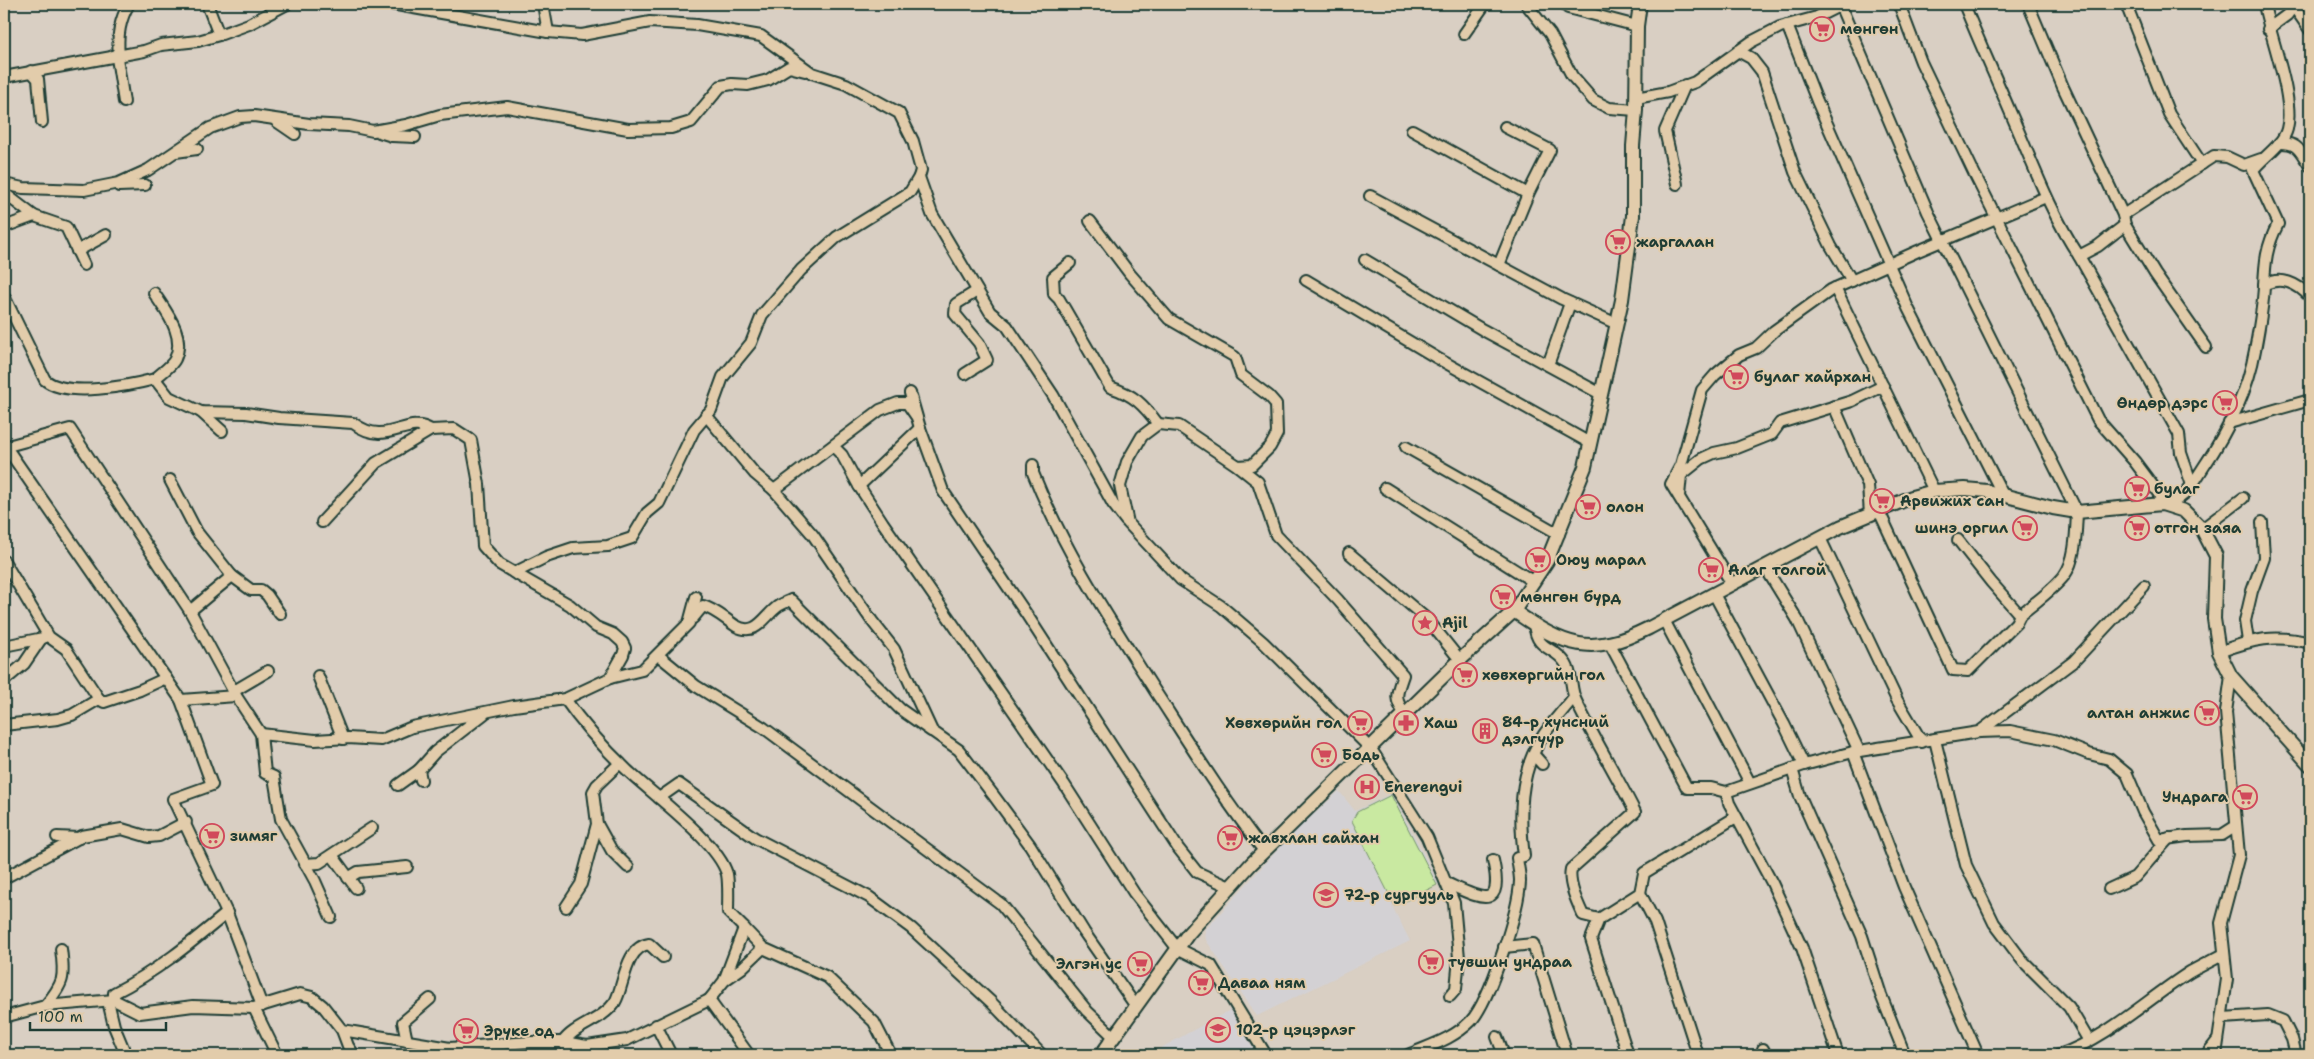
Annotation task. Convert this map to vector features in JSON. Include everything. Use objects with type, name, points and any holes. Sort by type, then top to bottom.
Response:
[{"type":"main road","points":[[1101,1055],[1177,948],[1230,887],[1264,851],[1371,749],[1460,660],[1514,611],[1534,582],[1559,534],[1585,467],[1622,300],[1633,216],[1632,146],[1636,104],[1636,26],[1640,4]]},
{"type":"main road","points":[[1514,611],[1549,634],[1593,646],[1610,644],[1627,639],[1820,538],[1912,497],[1934,491],[1965,490],[2003,494],[2053,508],[2077,512],[2162,504],[2184,511],[2202,529],[2216,556],[2214,619],[2219,652],[2230,676],[2310,765]]},
{"type":"street","points":[[124,102],[116,55],[123,14],[129,4]]},
{"type":"street","points":[[208,4],[219,35]]},
{"type":"street","points":[[4,77],[219,35],[249,24],[287,4]]},
{"type":"street","points":[[391,4],[548,32],[582,35],[650,22],[697,25],[761,36],[812,73]]},
{"type":"street","points":[[543,4],[548,32]]},
{"type":"street","points":[[1464,34],[1485,4]]},
{"type":"street","points":[[1526,4],[1550,34],[1572,76],[1593,100],[1609,108],[1636,104],[1695,82],[1738,51],[1787,25],[1817,17],[1842,4],[1872,83],[1942,241],[2077,512],[2076,538],[2069,566],[2064,576],[2020,615],[2016,624],[1968,671],[1953,670],[1874,513],[1868,485],[1834,406]]},
{"type":"street","points":[[1567,4],[1568,8],[1636,26]]},
{"type":"street","points":[[1899,4],[1921,62],[2098,420],[2135,462],[2159,494],[2162,504],[2172,503],[2186,494],[2192,485],[2229,423],[2246,381],[2255,352],[2264,286],[2263,269],[2270,240],[2278,224],[2253,170],[2279,143],[2287,129],[2288,98],[2268,29],[2264,4]]},
{"type":"street","points":[[1964,4],[1981,49],[2046,198],[2179,434],[2182,453],[2192,485]]},
{"type":"street","points":[[2028,4],[2063,87],[2124,220],[2155,274],[2206,347]]},
{"type":"street","points":[[2126,4],[2169,114],[2202,164]]},
{"type":"street","points":[[2268,29],[2295,6],[2310,30]]},
{"type":"street","points":[[1787,25],[1817,102],[1908,308],[2003,494]]},
{"type":"street","points":[[1738,51],[1752,58],[1762,72],[1796,172],[1831,246],[1852,281]]},
{"type":"street","points":[[373,131],[406,125],[440,115],[507,107],[628,129],[671,128],[691,122],[721,86],[768,80],[789,67],[846,84],[899,113],[913,141],[921,170],[910,192],[837,237],[801,270],[762,315],[751,342],[723,377],[711,410],[694,430],[659,503],[646,513],[632,538],[608,546],[574,548],[546,557],[514,573]]},
{"type":"street","points":[[31,71],[38,79],[42,122]]},
{"type":"street","points":[[1677,184],[1665,131],[1685,86]]},
{"type":"street","points":[[4,184],[23,188],[84,190],[101,183],[118,183],[148,170],[210,128],[240,117],[254,116],[310,124],[349,126],[392,136],[415,137]]},
{"type":"street","points":[[268,118],[295,134]]},
{"type":"street","points":[[1499,266],[1528,194],[1550,150],[1505,127]]},
{"type":"street","points":[[1412,130],[1528,194]]},
{"type":"street","points":[[2279,143],[2288,142],[2296,146],[2310,166]]},
{"type":"street","points":[[173,153],[197,149]]},
{"type":"street","points":[[2079,256],[2098,246],[2124,220],[2214,156],[2227,157],[2244,165],[2262,159]]},
{"type":"street","points":[[919,177],[932,214],[977,291],[990,312],[1007,326],[1053,395],[1113,504],[1128,523],[1181,580],[1221,606],[1263,642],[1371,749],[1427,837],[1454,903],[1459,958],[1456,989],[1450,996]]},
{"type":"street","points":[[101,183],[145,184]]},
{"type":"street","points":[[4,193],[34,216],[66,227],[84,265]]},
{"type":"street","points":[[1370,196],[1570,303],[1617,324]]},
{"type":"street","points":[[1732,584],[1671,484],[1681,465],[1702,390],[1715,375],[1739,355],[1756,348],[1774,330],[1835,288],[1996,217],[2046,198]]},
{"type":"street","points":[[4,228],[34,216]]},
{"type":"street","points":[[1090,221],[1130,274],[1169,319],[1235,357],[1240,375],[1276,404],[1277,434],[1270,447],[1252,465],[1238,466]]},
{"type":"street","points":[[77,251],[106,235]]},
{"type":"street","points":[[1365,260],[1601,394]]},
{"type":"street","points":[[1070,263],[1053,277],[1054,294],[1059,299],[1110,387],[1125,392],[1142,403],[1158,424]]},
{"type":"street","points":[[1306,280],[1437,358],[1590,442]]},
{"type":"street","points":[[2264,286],[2275,282],[2290,282],[2301,287],[2310,297]]},
{"type":"street","points":[[1835,288],[1934,491]]},
{"type":"street","points":[[965,374],[987,360],[979,343],[955,314],[954,308],[956,304],[977,291]]},
{"type":"street","points":[[4,296],[45,380],[53,387],[77,390],[136,384],[155,378],[175,360],[178,346],[176,328],[154,293]]},
{"type":"street","points":[[1548,365],[1570,303]]},
{"type":"street","points":[[155,378],[169,398],[201,412],[222,430]]},
{"type":"street","points":[[1679,496],[1681,475],[1701,460],[1772,434],[1780,423],[1852,401],[1884,386]]},
{"type":"street","points":[[910,393],[920,428],[943,491],[1018,602],[1173,840],[1197,872],[1230,887]]},
{"type":"street","points":[[2229,423],[2310,400]]},
{"type":"street","points":[[774,490],[880,410],[907,403],[916,416]]},
{"type":"street","points":[[201,412],[246,412],[278,418],[353,423],[362,430],[377,435],[418,424],[431,430],[454,429],[471,440],[479,484],[483,546],[499,564],[570,606],[596,627],[613,634],[622,642],[625,648],[623,655],[610,678]]},
{"type":"street","points":[[706,415],[755,474],[774,490],[813,535],[872,621],[894,649],[932,731]]},
{"type":"street","points":[[1128,523],[1120,486],[1127,462],[1142,436],[1158,424],[1179,426],[1258,482],[1276,535],[1338,600],[1403,675],[1396,697],[1398,704],[1405,714]]},
{"type":"street","points":[[859,486],[920,428]]},
{"type":"street","points":[[277,1055],[258,1007],[227,913],[186,822],[173,799],[212,785],[181,700],[5,447],[70,429],[190,611],[235,694],[261,734],[266,773],[274,777],[281,819],[315,881],[331,917]]},
{"type":"street","points":[[322,522],[376,463],[431,430]]},
{"type":"street","points":[[833,446],[842,455],[859,486],[1064,784],[1134,893],[1177,948],[1210,965],[1266,1055]]},
{"type":"street","points":[[1406,447],[1559,534]]},
{"type":"street","points":[[1033,464],[1033,473],[1064,544],[1136,661],[1232,810],[1264,851]]},
{"type":"street","points":[[170,480],[197,532],[232,576],[251,590],[261,590],[268,595],[280,614]]},
{"type":"street","points":[[1385,488],[1534,582]]},
{"type":"street","points":[[2202,529],[2243,498]]},
{"type":"street","points":[[2248,641],[2245,622],[2252,591],[2264,558],[2262,522]]},
{"type":"street","points":[[1820,538],[1898,700],[1922,742]]},
{"type":"street","points":[[1958,540],[2020,615]]},
{"type":"street","points":[[1349,554],[1428,620],[1460,660]]},
{"type":"street","points":[[4,561],[45,638],[66,649],[99,699],[104,702],[119,698],[166,678]]},
{"type":"street","points":[[1765,567],[1797,619],[1856,751],[1904,887],[1978,1055]]},
{"type":"street","points":[[190,611],[232,576]]},
{"type":"street","points":[[1979,732],[2074,661],[2144,586]]},
{"type":"street","points":[[1714,594],[1804,765]]},
{"type":"street","points":[[689,623],[696,597]]},
{"type":"street","points":[[261,734],[315,740],[381,740],[412,727],[564,699],[610,678],[642,670],[689,623],[703,606],[713,610],[739,628],[748,630],[758,626],[778,606],[791,600],[900,709],[960,750],[1030,845],[1084,932],[1135,1005]]},
{"type":"street","points":[[1664,620],[1750,783]]},
{"type":"street","points":[[1534,624],[1538,640],[1567,665],[1574,697],[1600,750],[1617,776],[1635,812],[1571,869],[1570,875],[1583,915],[1599,919]]},
{"type":"street","points":[[4,646],[45,638]]},
{"type":"street","points":[[4,681],[24,664],[45,638]]},
{"type":"street","points":[[2219,652],[2248,641],[2287,638],[2310,643]]},
{"type":"street","points":[[1610,644],[1687,788],[1711,788],[1726,792],[1804,765],[1856,751],[1979,732],[2010,731],[2054,740],[2089,754],[2109,759],[2127,774],[2143,812],[2158,840],[2222,835],[2236,826]]},
{"type":"street","points":[[658,655],[696,686],[764,728],[1001,904],[1087,1011],[1114,1037]]},
{"type":"street","points":[[181,700],[235,694],[268,671]]},
{"type":"street","points":[[318,676],[344,739]]},
{"type":"street","points":[[2216,1055],[2227,979],[2221,923],[2239,855],[2226,712],[2230,676]]},
{"type":"street","points":[[1408,1055],[1441,1043],[1458,1032],[1472,1020],[1484,1002],[1514,918],[1520,881],[1517,858],[1524,856],[1520,820],[1522,800],[1534,755],[1540,740],[1574,697]]},
{"type":"street","points":[[4,725],[58,720],[72,715],[99,699]]},
{"type":"street","points":[[564,699],[580,721],[620,763],[686,821],[718,858],[726,874],[728,912],[762,948],[827,977],[874,1022],[890,1055]]},
{"type":"street","points":[[398,785],[420,775],[435,752],[486,712]]},
{"type":"street","points":[[1935,740],[1966,865],[1994,923],[2022,960],[2069,1006],[2089,1041]]},
{"type":"street","points":[[1534,755],[1542,764]]},
{"type":"street","points":[[620,763],[597,785],[593,792],[597,824],[612,851],[628,867]]},
{"type":"street","points":[[1792,770],[1800,796],[1862,936],[1881,995],[1905,1055]]},
{"type":"street","points":[[659,798],[679,784],[755,838],[869,897],[911,928],[992,1002],[1042,1055]]},
{"type":"street","points":[[1726,792],[1736,817],[1772,883],[1802,948],[1838,1055]]},
{"type":"street","points":[[1698,1055],[1655,922],[1640,893],[1644,873],[1736,817]]},
{"type":"street","points":[[57,837],[80,838],[122,829],[150,837],[159,836],[186,822]]},
{"type":"street","points":[[566,907],[581,884],[597,824]]},
{"type":"street","points":[[305,864],[319,863],[372,828]]},
{"type":"street","points":[[4,878],[80,838]]},
{"type":"street","points":[[2109,889],[2135,878],[2169,838]]},
{"type":"street","points":[[332,855],[356,888]]},
{"type":"street","points":[[1446,883],[1482,899],[1489,898],[1493,894],[1496,880],[1493,860]]},
{"type":"street","points":[[348,878],[358,872],[407,867]]},
{"type":"street","points":[[1628,1055],[1591,939],[1599,919],[1640,893]]},
{"type":"street","points":[[126,1055],[114,1026],[111,1000],[114,993],[141,979],[173,958],[227,913]]},
{"type":"street","points":[[724,981],[744,928]]},
{"type":"street","points":[[562,1042],[568,1036],[589,1024],[613,1004],[620,993],[622,979],[629,962],[645,945],[649,944],[663,957]]},
{"type":"street","points":[[1504,947],[1533,944],[1568,1055]]},
{"type":"street","points":[[342,1030],[450,1048],[562,1042],[587,1046],[627,1040],[709,1000],[724,981],[742,968],[762,948]]},
{"type":"street","points":[[45,1006],[58,991],[65,974],[61,949]]},
{"type":"street","points":[[2059,1055],[2089,1041],[2126,1019],[2190,972],[2224,954]]},
{"type":"street","points":[[4,1017],[45,1006],[111,1000],[140,1013],[193,1006],[258,1007],[300,994],[312,998],[323,1006],[342,1030],[348,1046],[354,1055]]},
{"type":"street","points":[[407,1041],[403,1022],[430,999]]},
{"type":"street","points":[[709,1000],[749,1055]]},
{"type":"street","points":[[2222,1018],[2268,1015],[2284,1021],[2292,1039],[2296,1055]]},
{"type":"street","points":[[656,1026],[671,1055]]},
{"type":"street","points":[[1497,1037],[1504,1055]]},
{"type":"street","points":[[2206,1055],[2217,1041]]},
{"type":"street","points":[[562,1042],[572,1055]]},
{"type":"shaded area","name":"72-р сургууль","points":[[1339,791],[1355,811],[1392,793],[1439,884],[1392,906],[1410,941],[1257,1016],[1206,940],[1205,930],[1290,836]]},
{"type":"shaded area","name":"102-р цэцэрлэг","points":[[1230,1010],[1257,1055],[1148,1055],[1159,1049]]},
{"type":"green space","points":[[1391,795],[1437,885],[1395,906],[1352,821],[1357,812]]},
{"type":"place","name":"мөнгөн","points":[[1822,29]]},
{"type":"place","name":"жаргалан","points":[[1618,242]]},
{"type":"place","name":"булаг хайрхан","points":[[1736,377]]},
{"type":"place","name":"Өндөр дэрс","points":[[2225,403]]},
{"type":"place","name":"булаг","points":[[2137,489]]},
{"type":"place","name":"Арвижих сан","points":[[1882,501]]},
{"type":"place","name":"олон","points":[[1588,507]]},
{"type":"place","name":"шинэ оргил","points":[[2025,528]]},
{"type":"place","name":"отгон заяа","points":[[2137,528]]},
{"type":"place","name":"Оюу марал","points":[[1538,560]]},
{"type":"place","name":"Алаг толгой","points":[[1711,570]]},
{"type":"place","name":"мөнгөн бүрд","points":[[1503,597]]},
{"type":"place","name":"Ajil","points":[[1425,623]]},
{"type":"place","name":"хөвхөргийн гол","points":[[1465,675]]},
{"type":"place","name":"алтан анжис","points":[[2207,713]]},
{"type":"place","name":"Хөвхөрийн гол","points":[[1360,723]]},
{"type":"place","name":"Хаш","points":[[1406,723]]},
{"type":"place","name":"84-р хүнсний дэлгүүр","points":[[1485,731]]},
{"type":"place","name":"Бодь","points":[[1324,755]]},
{"type":"place","name":"Enerengui","points":[[1367,787]]},
{"type":"place","name":"Ундрага","points":[[2245,797]]},
{"type":"place","name":"зимяг","points":[[212,836]]},
{"type":"place","name":"жавхлан сайхан","points":[[1230,838]]},
{"type":"place","name":"72-р сургууль","points":[[1326,895]]},
{"type":"place","name":"түвшин ундраа","points":[[1431,962]]},
{"type":"place","name":"Элгэн ус","points":[[1140,964]]},
{"type":"place","name":"Даваа ням","points":[[1201,983]]},
{"type":"place","name":"102-р цэцэрлэг","points":[[1218,1030]]},
{"type":"place","name":"Эрүке од","points":[[466,1031]]}]
